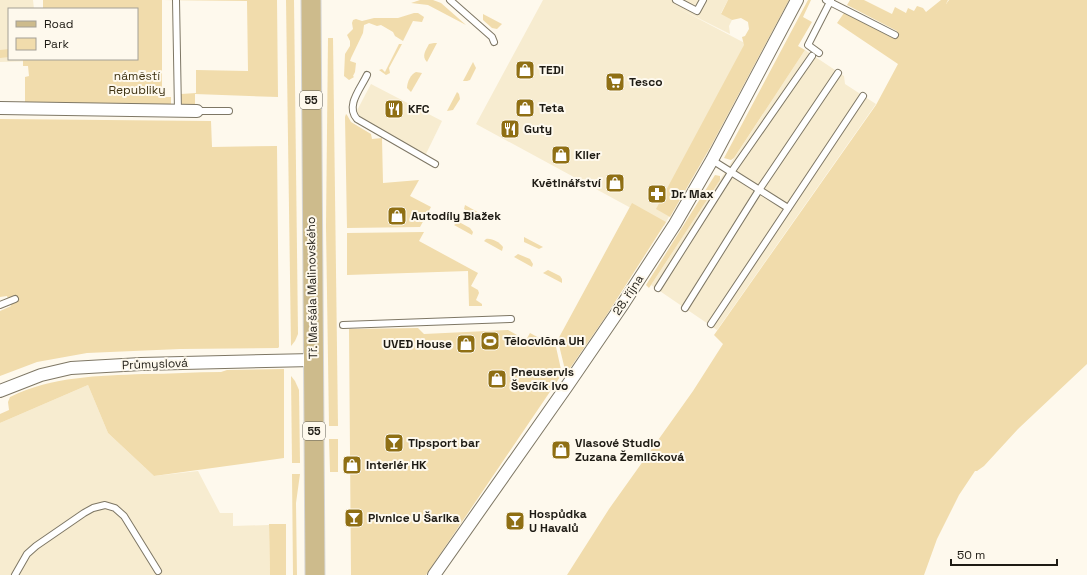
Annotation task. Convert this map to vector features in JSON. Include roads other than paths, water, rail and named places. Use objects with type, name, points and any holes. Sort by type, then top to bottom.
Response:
[{"type":"main road","name":"Tř. Maršála Malinovského","points":[[311,0],[315,575]]},
{"type":"street","name":"28. října","points":[[434,575],[567,386],[675,224],[712,160],[797,0]]},
{"type":"street","points":[[0,108],[197,111]]},
{"type":"street","name":"Průmyslová","points":[[0,391],[41,374],[71,368],[141,364],[313,360]]},
{"type":"lane","points":[[176,0],[178,111]]},
{"type":"lane","points":[[450,0],[492,37],[494,42]]},
{"type":"lane","points":[[676,0],[697,11],[703,0]]},
{"type":"lane","points":[[819,53],[808,45],[829,1],[895,35]]},
{"type":"lane","points":[[658,288],[732,172],[812,56]]},
{"type":"lane","points":[[685,308],[759,190],[838,73]]},
{"type":"lane","points":[[367,75],[353,104],[352,112],[354,116],[360,121],[435,164]]},
{"type":"lane","points":[[711,324],[863,96]]},
{"type":"lane","points":[[197,111],[230,111]]},
{"type":"lane","points":[[712,160],[788,208]]},
{"type":"lane","points":[[0,305],[15,299]]},
{"type":"lane","points":[[343,325],[511,319]]},
{"type":"lane","points":[[15,575],[27,554],[36,546],[93,508],[105,505],[115,508],[124,516],[158,571]]},
{"type":"place","name":"TEDi","points":[[525,70]]},
{"type":"place","name":"Tesco","points":[[615,82]]},
{"type":"place","name":"Teta","points":[[525,108]]},
{"type":"place","name":"KFC","points":[[394,109]]},
{"type":"place","name":"Guty","points":[[510,129]]},
{"type":"place","name":"Klier","points":[[561,155]]},
{"type":"place","name":"Květinářství","points":[[615,183]]},
{"type":"place","name":"Dr. Max","points":[[657,194]]},
{"type":"place","name":"Autodíly Blažek","points":[[397,216]]},
{"type":"place","name":"Tělocvična UH","points":[[490,341]]},
{"type":"place","name":"UVED House","points":[[466,344]]},
{"type":"place","name":"Pneuservis Ševčík Ivo","points":[[497,379]]},
{"type":"place","name":"Tipsport bar","points":[[394,443]]},
{"type":"place","name":"Vlasové Studio Zuzana Žemličková","points":[[561,450]]},
{"type":"place","name":"Interiér HK","points":[[352,465]]},
{"type":"place","name":"Pivnice U Šarika","points":[[354,518]]},
{"type":"place","name":"Hospůdka U Havalů","points":[[515,521]]},
{"type":"park label","name":"náměstí Republiky","points":[[137,83]]}]
